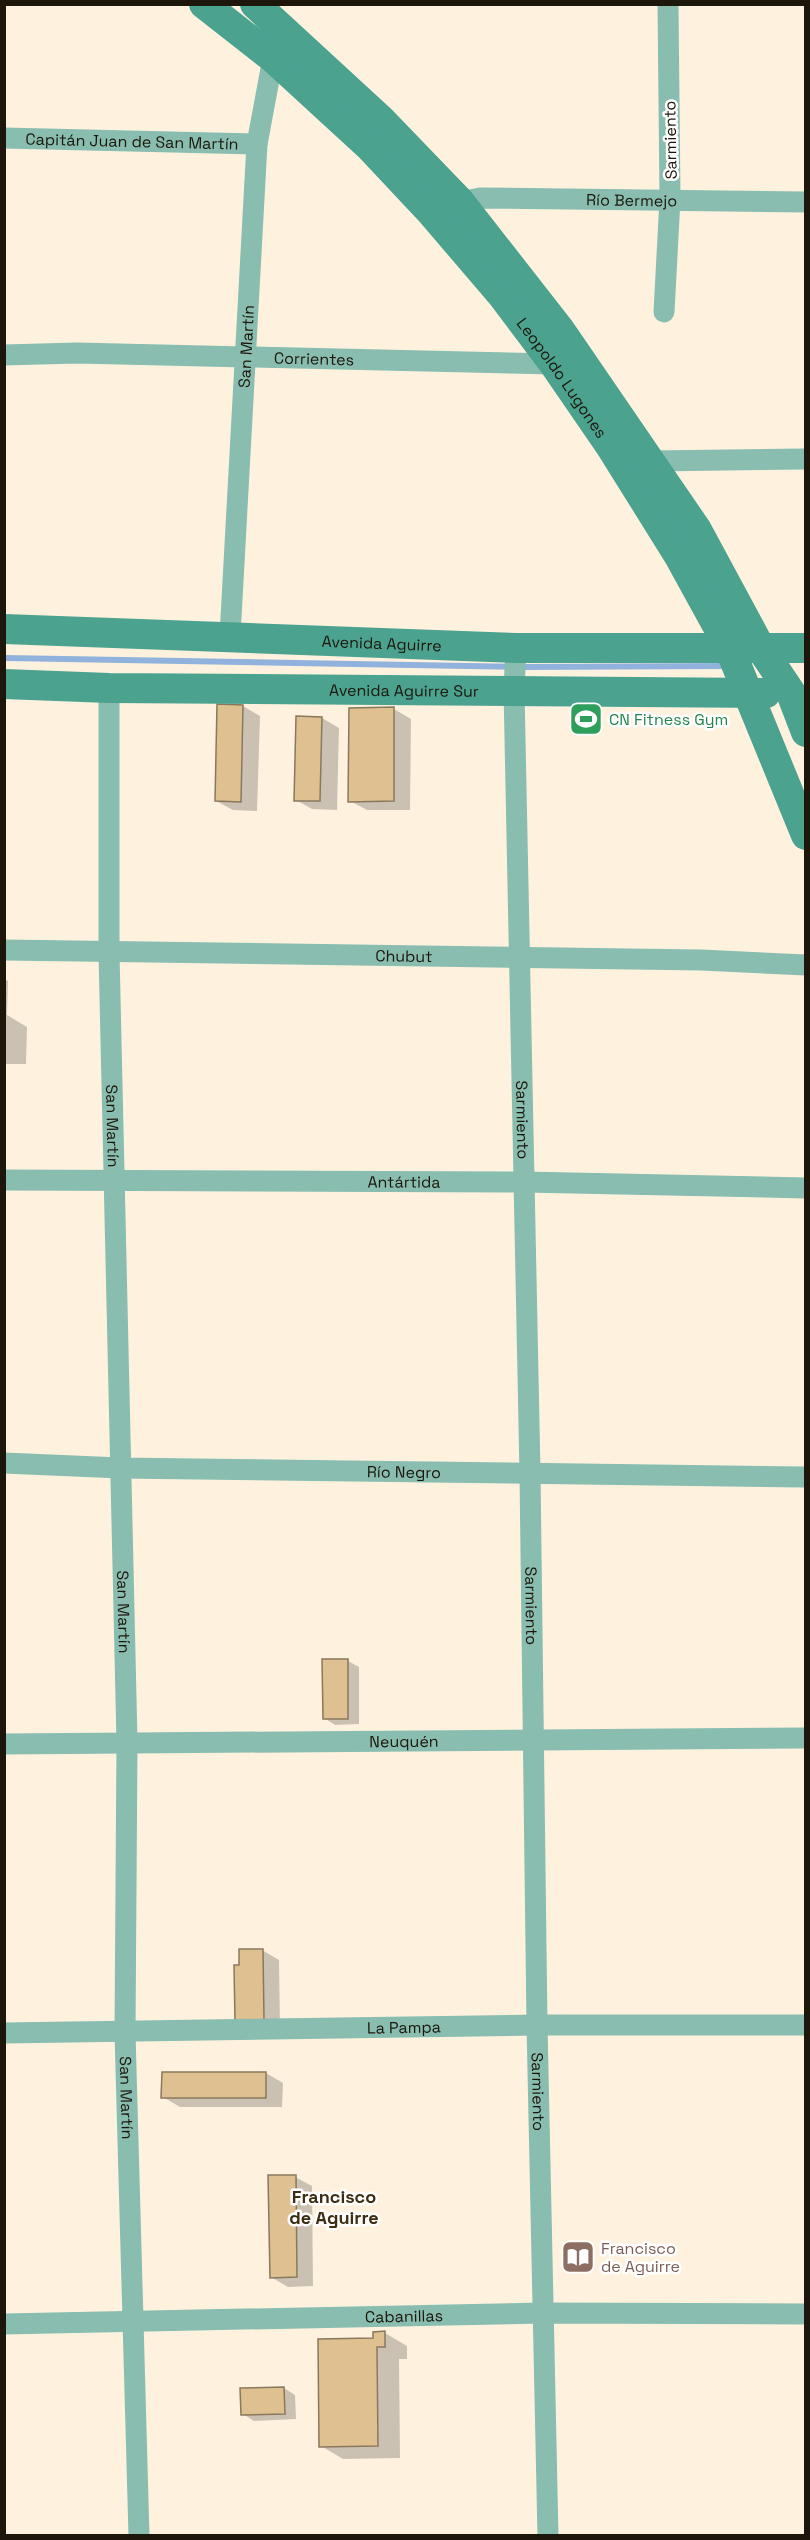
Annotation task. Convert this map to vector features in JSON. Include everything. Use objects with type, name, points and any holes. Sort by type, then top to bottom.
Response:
[{"type":"main road","name":"Leopoldo Lugones","points":[[204,4],[273,58],[370,147],[431,212],[502,295],[554,364],[630,477],[679,556],[729,647],[806,834]]},
{"type":"main road","name":"Leopoldo Lugones","points":[[264,8],[380,119],[460,202],[560,330],[697,530],[760,647],[798,693],[806,732]]},
{"type":"main road","name":"Avenida Aguirre","points":[[4,629],[230,636],[515,668],[729,647],[760,647]]},
{"type":"main road","points":[[760,647],[806,648]]},
{"type":"main road","name":"Avenida Aguirre Sur","points":[[4,684],[109,687],[515,668],[748,693],[798,693]]},
{"type":"street","name":"Sarmiento","points":[[664,312],[670,199],[668,4]]},
{"type":"street","name":"San Martín","points":[[230,636],[257,144],[273,58]]},
{"type":"street","name":"Capitán Juan de San Martín","points":[[4,138],[257,144]]},
{"type":"street","name":"Río Bermejo","points":[[460,202],[480,198],[806,202]]},
{"type":"street","name":"Corrientes","points":[[4,355],[77,353],[554,364]]},
{"type":"street","points":[[651,461],[806,459]]},
{"type":"street","name":"Sarmiento","points":[[515,668],[530,1473],[537,2025],[548,2535]]},
{"type":"street","name":"San Martín","points":[[109,687],[109,953],[127,1742],[125,2033],[139,2535]]},
{"type":"street","name":"Chubut","points":[[4,950],[701,960],[806,965]]},
{"type":"street","name":"Antártida","points":[[4,1180],[524,1182],[806,1188]]},
{"type":"street","name":"Río Negro","points":[[4,1462],[120,1468],[806,1477]]},
{"type":"street","name":"Neuquén","points":[[4,1744],[806,1738]]},
{"type":"street","name":"La Pampa","points":[[4,2033],[125,2033],[537,2025],[806,2025]]},
{"type":"street","name":"Cabanillas","points":[[4,2324],[543,2313],[806,2314]]},
{"type":"building","points":[[217,704],[243,705],[241,802],[215,801]]},
{"type":"building","points":[[394,707],[394,801],[348,802],[349,708]]},
{"type":"building","points":[[296,716],[322,717],[320,801],[294,801]]},
{"type":"building","points":[[322,1659],[348,1659],[348,1719],[323,1719]]},
{"type":"building","points":[[239,1949],[263,1949],[264,2020],[235,2021],[234,1965],[239,1965]]},
{"type":"building","points":[[162,2072],[266,2072],[266,2098],[161,2098]]},
{"type":"building","points":[[268,2175],[296,2175],[297,2277],[270,2278]]},
{"type":"building","points":[[385,2331],[385,2347],[377,2347],[378,2446],[319,2447],[318,2339],[373,2338],[373,2332]]},
{"type":"building","points":[[284,2387],[285,2414],[241,2415],[240,2388]]},
{"type":"waterway","points":[[4,658],[523,667],[725,666]]},
{"type":"place","name":"CN Fitness Gym","points":[[586,719]]},
{"type":"place","name":"Francisco de Aguirre","points":[[578,2257]]},
{"type":"district","name":"Francisco de Aguirre","points":[[334,2207]]}]
